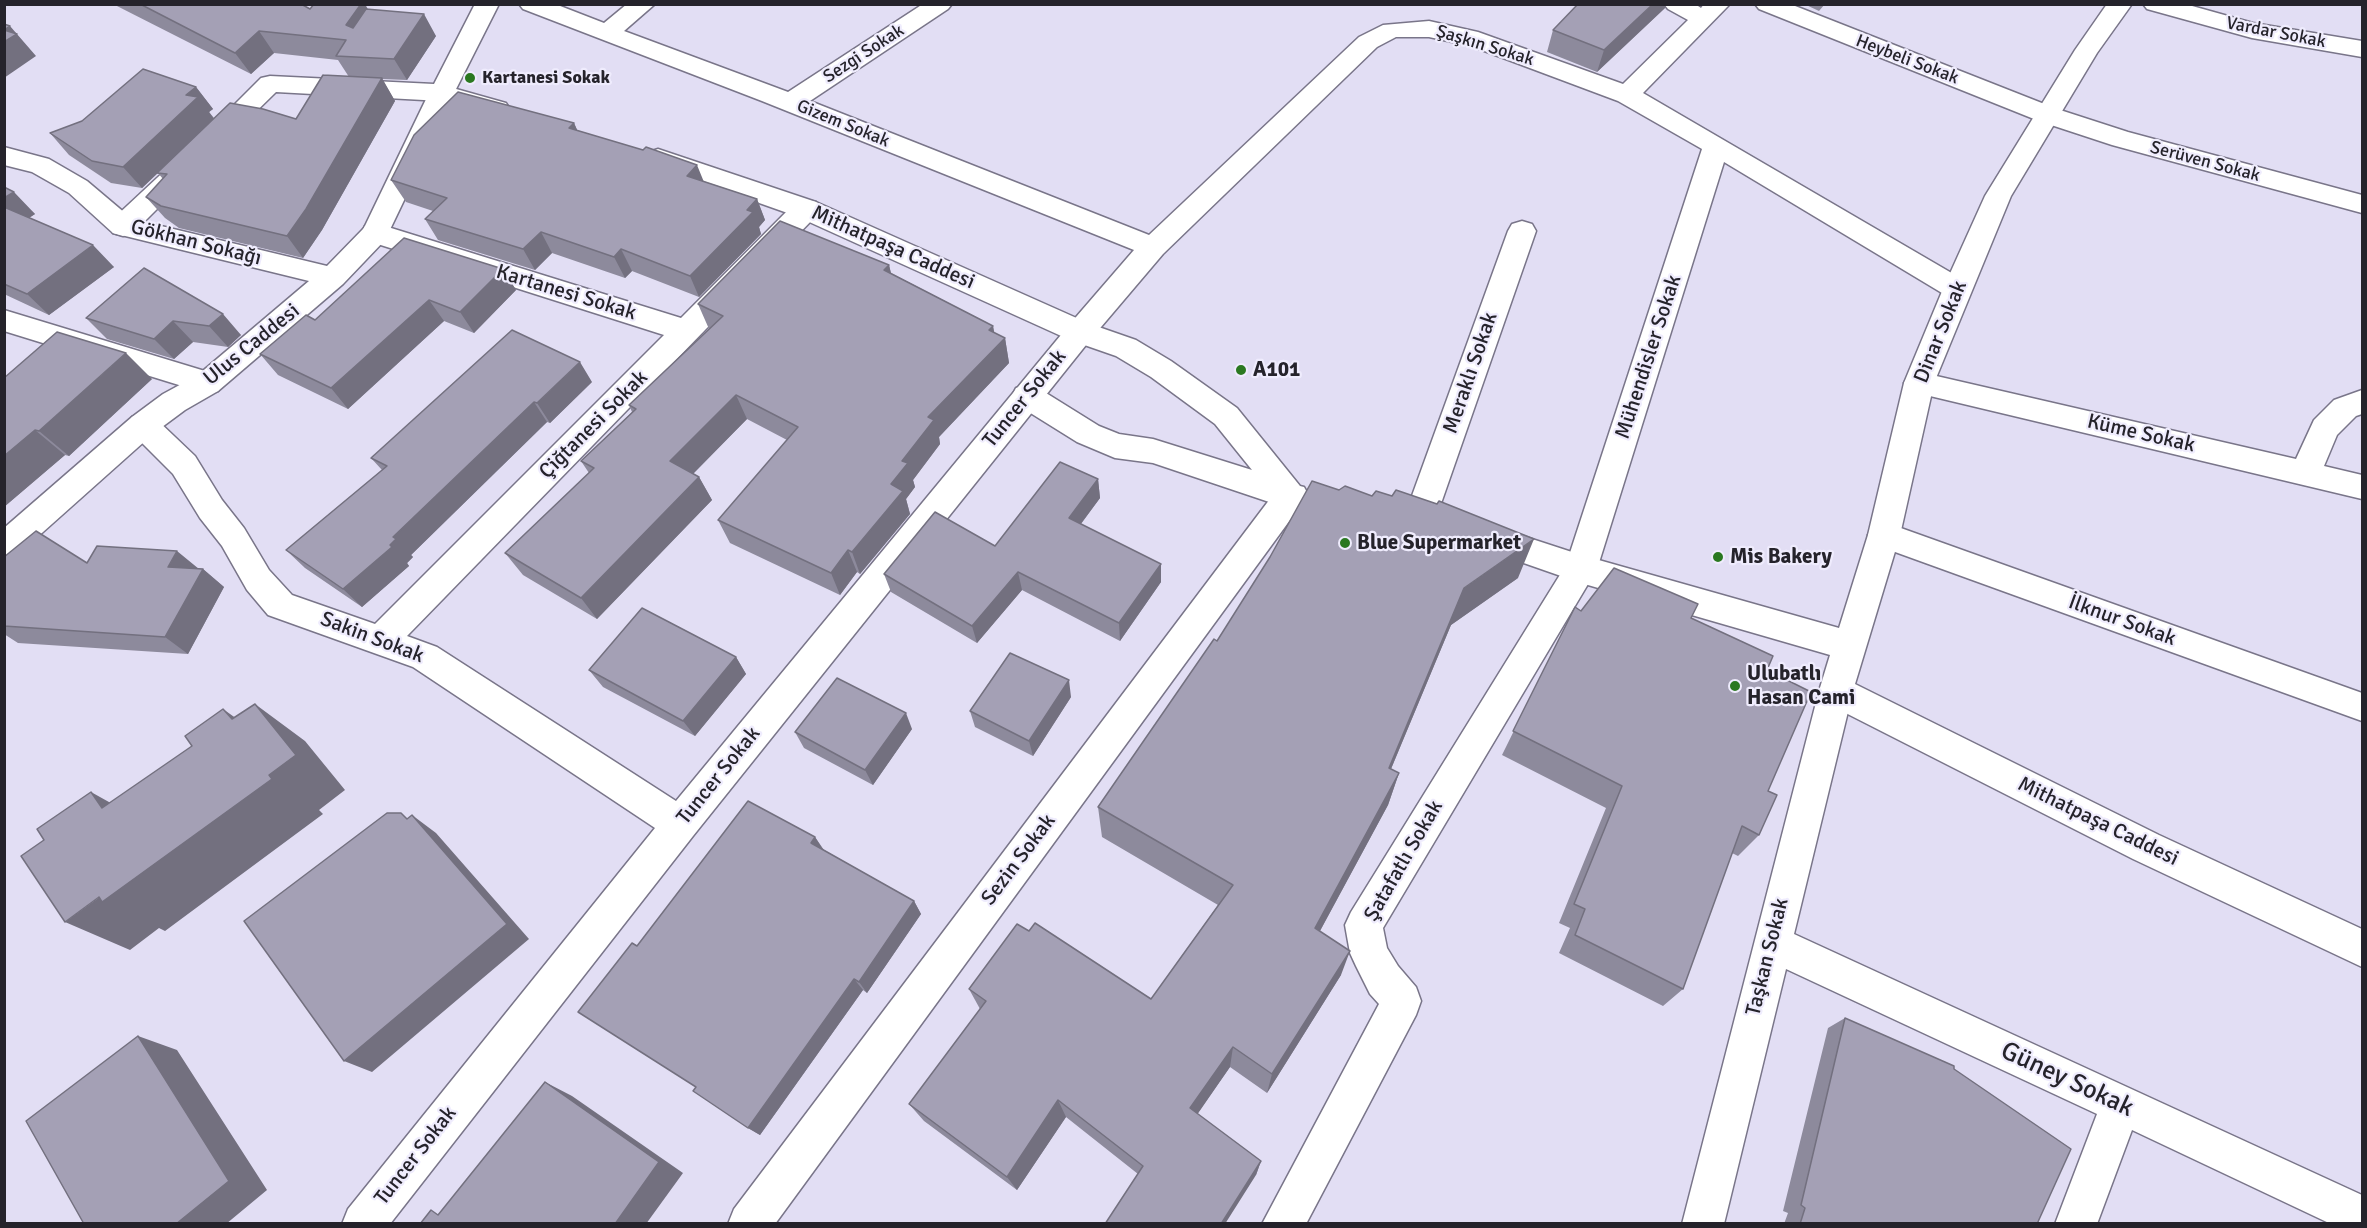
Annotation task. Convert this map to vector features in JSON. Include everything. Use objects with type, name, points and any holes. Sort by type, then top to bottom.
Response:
[{"type":"street","name":"Ulus Caddesi","points":[[4,548],[143,425],[174,402],[208,382],[333,277],[375,233],[487,4]]},
{"type":"street","name":"Gizem Sokak","points":[[531,4],[1153,247]]},
{"type":"street","points":[[606,33],[644,4]]},
{"type":"street","name":"Sezgi Sokak","points":[[789,103],[940,4]]},
{"type":"street","points":[[1676,4],[1711,12]]},
{"type":"street","name":"Heybeli Sokak","points":[[1767,4],[2048,115]]},
{"type":"street","name":"Dinar Sokak","points":[[1836,691],[1884,535],[1919,382],[1957,289],[1998,196],[2087,50],[2120,4]]},
{"type":"street","name":"Vardar Sokak","points":[[2155,4],[2252,30],[2362,49]]},
{"type":"street","points":[[1627,95],[1711,12]]},
{"type":"street","name":"Şaşkın Sokak","points":[[1080,332],[1153,247],[1368,42],[1392,30],[1429,28],[1478,40],[1627,95],[1957,289]]},
{"type":"street","points":[[123,226],[270,84],[442,93],[519,115]]},
{"type":"street","name":"Serüven Sokak","points":[[2048,115],[2132,142],[2362,204]]},
{"type":"street","name":"Mühendisler Sokak","points":[[1581,569],[1716,146]]},
{"type":"street","name":"Mithatpaşa Caddesi","points":[[640,151],[806,209],[1080,332],[1126,348],[1161,369],[1226,416],[1307,498]]},
{"type":"street","name":"Gökhan Sokağı","points":[[4,156],[40,165],[78,187],[123,226],[333,277]]},
{"type":"street","name":"Çiğtanesi Sokak","points":[[381,640],[806,209]]},
{"type":"street","name":"Meraklı Sokak","points":[[1421,515],[1522,231]]},
{"type":"street","name":"Kartanesi Sokak","points":[[375,233],[687,331]]},
{"type":"street","points":[[4,320],[208,382]]},
{"type":"street","name":"Tuncer Sokak","points":[[363,1224],[680,824],[1080,332]]},
{"type":"street","name":"Küme Sokak","points":[[1919,382],[2362,487]]},
{"type":"street","points":[[1028,396],[1088,434],[1115,446],[1153,451],[1307,498]]},
{"type":"street","points":[[2306,473],[2325,428],[2345,408],[2362,402]]},
{"type":"street","name":"Sakin Sokak","points":[[143,425],[184,465],[210,508],[233,537],[258,580],[280,605],[425,657],[680,824]]},
{"type":"street","name":"Sezin Sokak","points":[[748,1224],[1307,498]]},
{"type":"street","points":[[1388,510],[1421,515],[1581,569],[1850,646]]},
{"type":"street","name":"İlknur Sokak","points":[[1884,535],[2360,706]]},
{"type":"street","name":"Şatafatlı Sokak","points":[[1283,1224],[1402,1000],[1384,980],[1369,953],[1364,925],[1581,569]]},
{"type":"street","name":"Mithatpaşa Caddesi","points":[[1836,691],[2146,846],[2362,948]]},
{"type":"street","name":"Taşkan Sokak","points":[[1703,1224],[1836,691]]},
{"type":"street","name":"Güney Sokak","points":[[1772,943],[2362,1216]]},
{"type":"street","points":[[2076,1224],[2121,1104]]},
{"type":"building","points":[[140,4],[301,4],[310,9],[314,4],[361,4],[346,25],[353,28],[366,9],[424,14],[394,59],[336,56],[346,40],[259,31],[235,53]]},
{"type":"building","points":[[1578,4],[1653,4],[1604,50],[1553,30]]},
{"type":"building","points":[[4,30],[17,34],[4,42]]},
{"type":"building","points":[[143,69],[196,87],[186,95],[198,97],[123,167],[92,161],[50,133],[82,121]]},
{"type":"building","points":[[323,75],[382,78],[306,209],[287,236],[161,206],[146,197],[167,174],[157,173],[230,103],[263,109],[296,119]]},
{"type":"building","points":[[458,92],[574,123],[569,128],[643,150],[646,147],[697,165],[687,176],[757,199],[747,210],[753,212],[690,276],[621,249],[614,257],[541,232],[523,249],[425,219],[447,198],[391,180],[414,135]]},
{"type":"building","points":[[4,187],[14,192],[4,198]]},
{"type":"building","points":[[4,207],[93,245],[27,294],[4,284]]},
{"type":"building","points":[[780,221],[889,265],[884,270],[993,326],[989,330],[1005,338],[928,417],[934,420],[902,461],[908,463],[891,484],[903,491],[852,552],[848,550],[831,573],[718,520],[798,427],[736,395],[670,461],[699,477],[581,598],[505,553],[594,468],[581,461],[636,409],[629,405],[723,316],[698,304]]},
{"type":"building","points":[[404,238],[503,269],[460,312],[429,300],[331,388],[260,354],[306,315],[315,320]]},
{"type":"building","points":[[144,268],[223,314],[209,326],[173,321],[154,339],[86,318]]},
{"type":"building","points":[[512,330],[580,362],[537,403],[534,402],[393,537],[396,539],[390,545],[392,547],[343,589],[286,550],[387,466],[371,458]]},
{"type":"building","points":[[57,332],[126,353],[39,431],[35,430],[4,456],[4,378]]},
{"type":"building","points":[[1060,462],[1098,479],[1069,518],[1161,564],[1119,623],[1018,572],[972,626],[884,574],[935,512],[995,546]]},
{"type":"building","points":[[1312,481],[1339,490],[1345,486],[1372,496],[1376,491],[1392,496],[1396,490],[1437,504],[1439,501],[1534,539],[1464,588],[1389,768],[1399,773],[1315,928],[1350,951],[1272,1074],[1233,1047],[1190,1108],[1261,1161],[1221,1224],[1105,1224],[1143,1166],[1058,1100],[1007,1177],[909,1104],[986,1001],[969,989],[1017,924],[1029,931],[1035,923],[1151,999],[1233,885],[1098,807],[1214,639],[1217,641],[1270,557]]},
{"type":"building","points":[[36,531],[87,563],[97,546],[177,551],[168,567],[203,569],[165,637],[4,626],[4,557]]},
{"type":"building","points":[[1614,568],[1698,604],[1691,618],[1773,656],[1767,670],[1811,692],[1768,791],[1777,795],[1759,835],[1742,826],[1683,989],[1575,935],[1585,909],[1574,904],[1622,786],[1513,731],[1575,607],[1581,611]]},
{"type":"building","points":[[642,608],[736,657],[683,721],[589,670]]},
{"type":"building","points":[[1010,653],[1069,680],[1029,741],[970,711]]},
{"type":"building","points":[[837,678],[906,713],[865,770],[795,732]]},
{"type":"building","points":[[255,704],[296,755],[269,775],[272,779],[102,902],[99,897],[65,922],[21,856],[44,840],[37,829],[91,792],[102,808],[192,746],[185,736],[223,709],[232,719]]},
{"type":"building","points":[[748,801],[815,837],[811,843],[914,901],[859,982],[854,979],[748,1128],[693,1091],[696,1087],[578,1012],[632,943],[637,946]]},
{"type":"building","points":[[387,813],[401,813],[407,819],[412,815],[507,924],[344,1061],[244,921]]},
{"type":"building","points":[[1845,1018],[1954,1066],[1954,1069],[2071,1149],[2037,1224],[1800,1224],[1805,1208],[1801,1205]]},
{"type":"building","points":[[138,1036],[229,1181],[176,1224],[84,1224],[26,1121]]},
{"type":"building","points":[[545,1082],[659,1162],[615,1224],[420,1224],[431,1210],[438,1215]]},
{"type":"place","name":"Kartanesi̇ Sokak","points":[[470,78]]},
{"type":"place","name":"A101","points":[[1241,370]]},
{"type":"place","name":"Blue Supermarket","points":[[1345,543]]},
{"type":"place","name":"Mis Bakery","points":[[1718,557]]},
{"type":"place","name":"Ulubatlı Hasan Cami","points":[[1735,686]]}]
